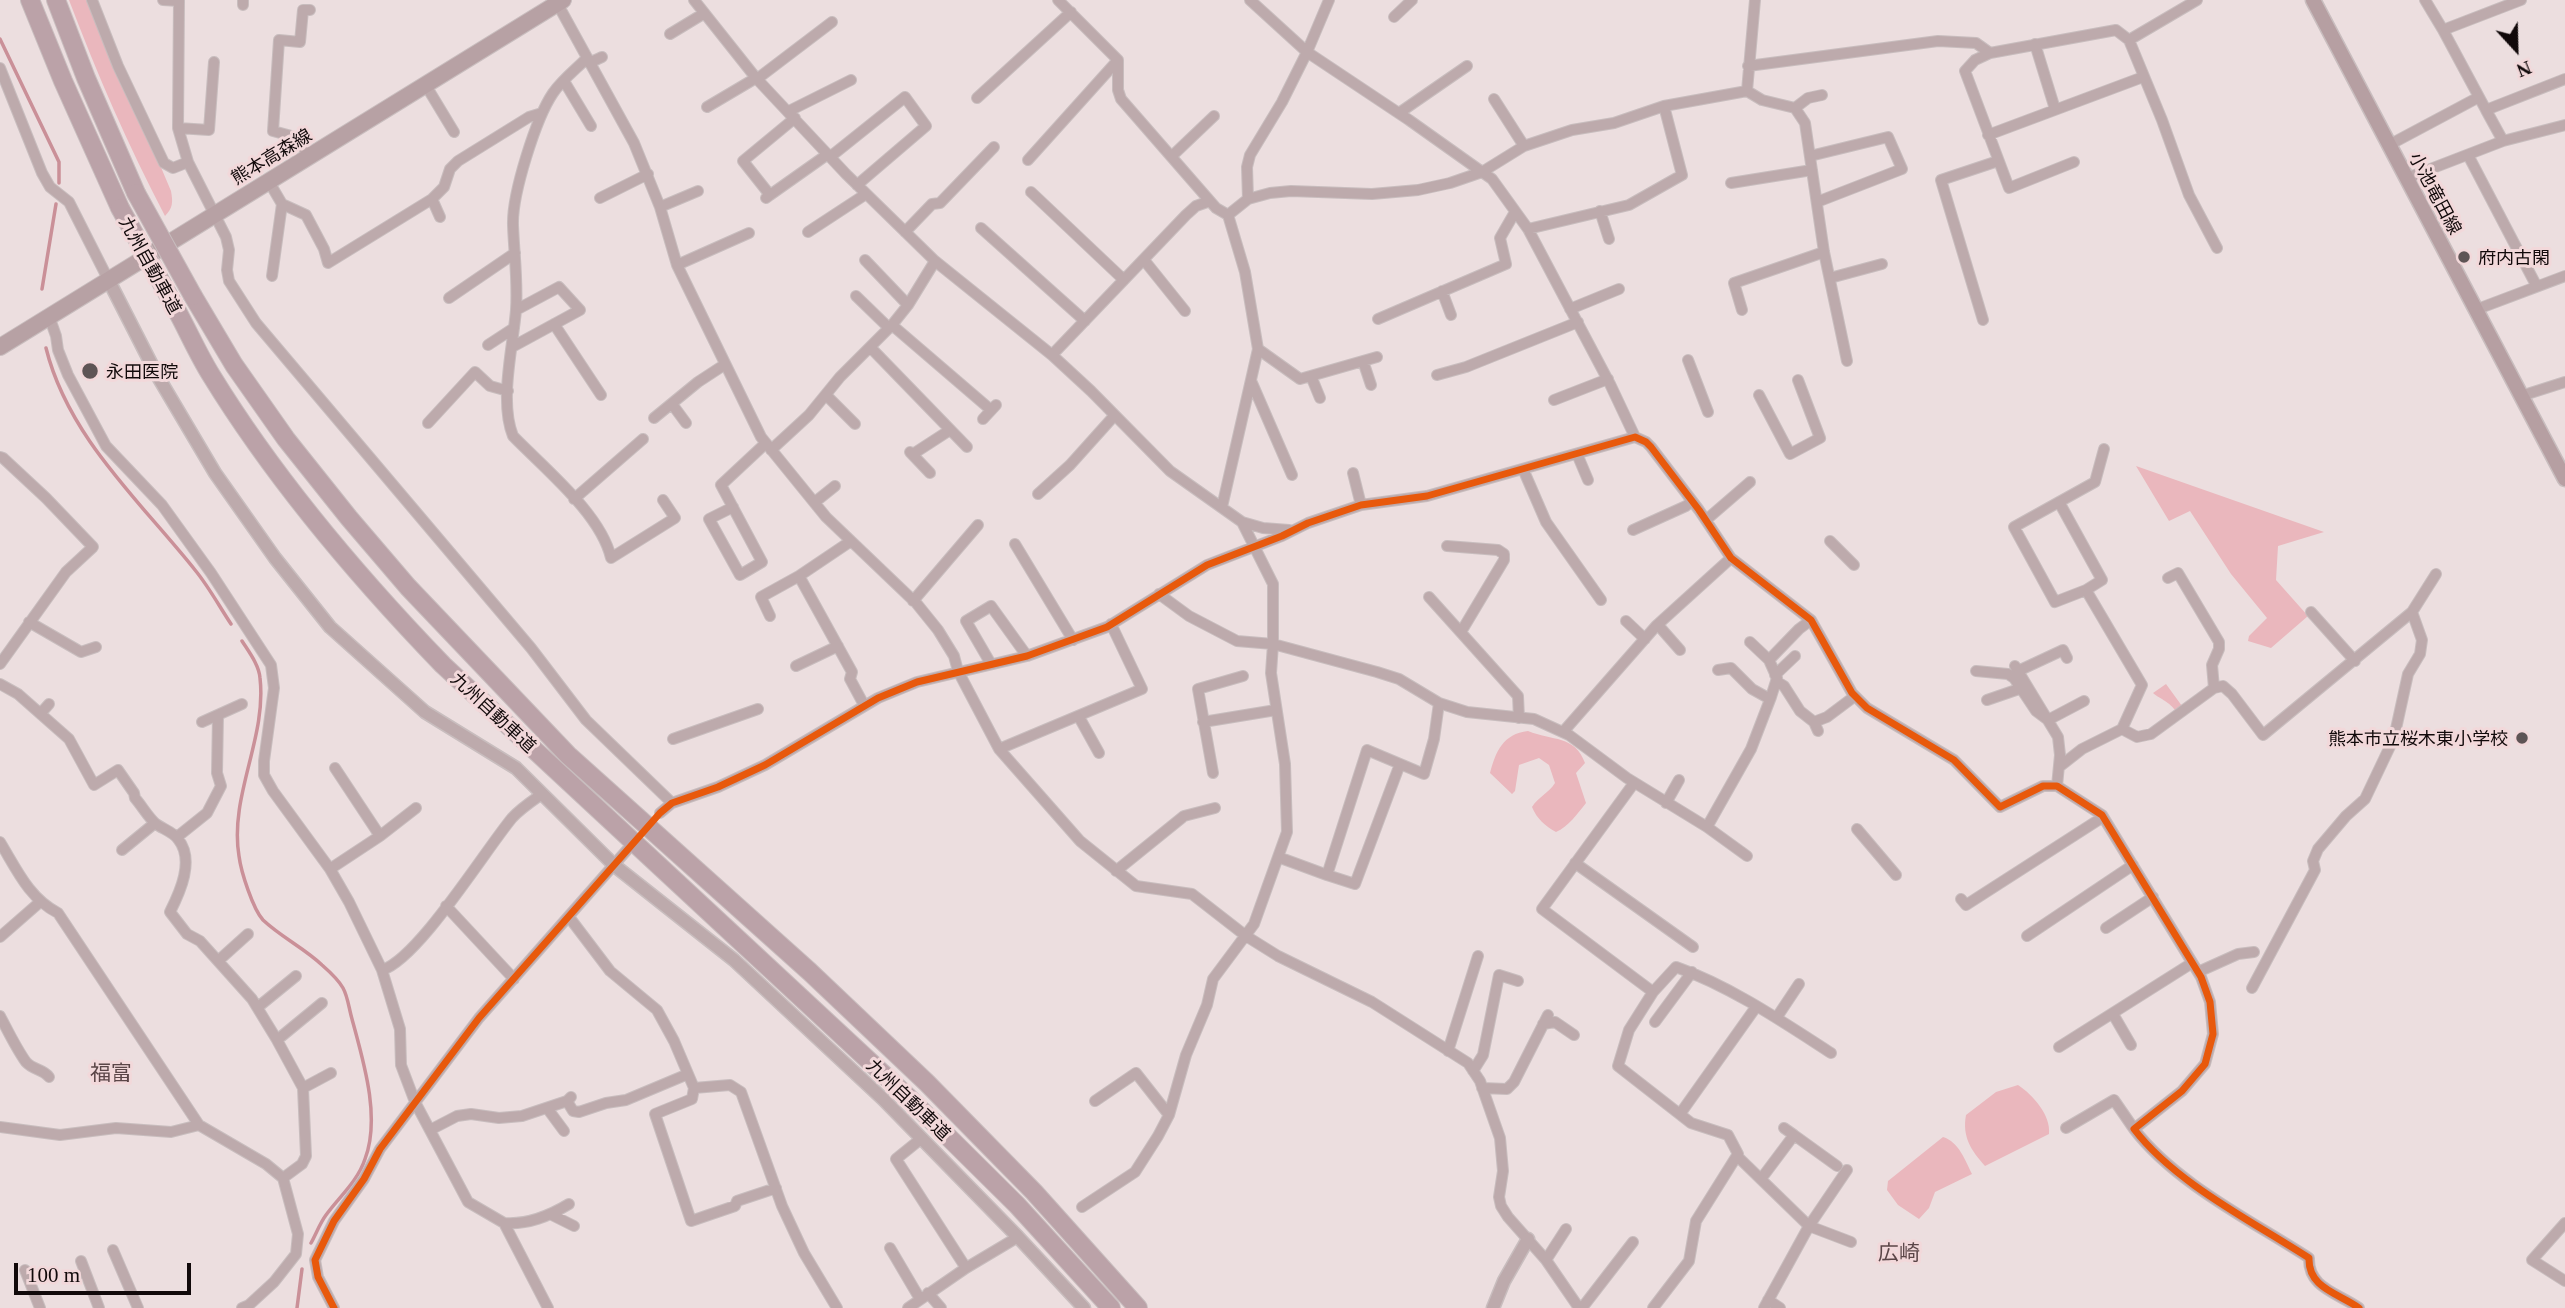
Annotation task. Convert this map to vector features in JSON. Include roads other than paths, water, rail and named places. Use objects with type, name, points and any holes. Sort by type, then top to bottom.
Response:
[{"type":"highway","name":"九州自動車道","points":[[30,0],[62,81],[120,208],[210,374],[265,455],[328,539],[388,608],[443,665],[908,1097],[1017,1205],[1111,1308]]},
{"type":"highway","name":"九州自動車道","points":[[56,0],[86,78],[136,193],[193,296],[234,365],[286,439],[349,518],[408,587],[568,755],[800,963],[927,1083],[1034,1192],[1137,1308]]},
{"type":"main road","name":"小池竜田線","points":[[2313,0],[2565,479]]},
{"type":"main road","name":"熊本高森線","points":[[0,347],[559,1]]},
{"type":"street","points":[[92,0],[118,66],[164,163],[173,168],[188,162]]},
{"type":"street","points":[[163,0],[179,1],[178,128],[188,162],[228,244],[229,281],[257,323],[531,648],[586,720],[672,803]]},
{"type":"street","points":[[1058,0],[1118,60],[1120,96],[1216,208],[1228,215],[1245,272],[1258,349],[1222,507]]},
{"type":"street","points":[[1250,0],[1307,52],[1492,179],[1528,229],[1608,379],[1634,437]]},
{"type":"street","points":[[1248,199],[1247,167],[1250,155],[1282,102],[1329,0]]},
{"type":"street","points":[[1394,17],[1412,0]]},
{"type":"street","points":[[1747,91],[1755,0]]},
{"type":"street","points":[[2129,40],[2197,0]]},
{"type":"street","points":[[2426,0],[2504,141]]},
{"type":"street","points":[[2443,30],[2521,0]]},
{"type":"street","points":[[559,1],[649,174],[677,265],[724,365],[769,447],[826,517],[913,600],[938,630],[954,656],[958,671],[999,749],[1080,841],[1136,886],[1192,894],[1246,936],[1278,956],[1373,1002],[1468,1063],[1493,1114],[1502,1153],[1503,1171],[1499,1197],[1501,1206],[1581,1308],[1633,1242]]},
{"type":"street","points":[[670,34],[700,5],[757,79],[866,194],[935,261],[1052,355],[1170,471],[1242,522],[1282,531],[1293,530]]},
{"type":"street","points":[[309,155],[295,137],[273,131],[279,40],[300,42],[303,10],[310,10]]},
{"type":"street","points":[[977,98],[1071,12]]},
{"type":"street","points":[[708,107],[757,79],[832,22]]},
{"type":"street","points":[[2074,162],[2009,188],[1965,71],[1975,60],[1990,53],[2116,30],[2129,40],[2189,195],[2217,248]]},
{"type":"street","points":[[1748,66],[1938,41],[1976,43],[1990,53]]},
{"type":"street","points":[[2035,44],[2055,110]]},
{"type":"street","points":[[602,57],[588,61],[553,92],[542,113],[514,208],[516,310],[508,391],[509,425],[513,436],[597,524],[608,544],[611,558],[675,518],[663,500]]},
{"type":"street","points":[[1028,160],[1118,60]]},
{"type":"street","points":[[178,128],[209,130],[214,62]]},
{"type":"street","points":[[1399,113],[1467,66]]},
{"type":"street","points":[[0,68],[50,187],[68,202],[158,374],[215,473],[275,558],[330,627],[425,712],[516,768],[615,866],[734,960],[922,1138],[1084,1308]]},
{"type":"street","points":[[1988,135],[2143,77]]},
{"type":"street","points":[[2486,110],[2565,79]]},
{"type":"street","points":[[851,80],[792,115],[743,161],[768,197],[829,156],[905,97],[926,126],[857,185]]},
{"type":"street","points":[[564,81],[591,126]]},
{"type":"street","points":[[425,84],[454,132]]},
{"type":"street","points":[[1228,215],[1248,199],[1270,193],[1291,191],[1372,194],[1418,190],[1450,183],[1482,172],[1524,146],[1572,130],[1614,123],[1664,106],[1747,91],[1762,100],[1795,108],[1805,123],[1824,252],[1847,361]]},
{"type":"street","points":[[1795,108],[1808,98],[1822,95]]},
{"type":"street","points":[[2389,145],[2479,97]]},
{"type":"street","points":[[1494,99],[1524,146]]},
{"type":"street","points":[[1528,229],[1629,205],[1682,175],[1664,106]]},
{"type":"street","points":[[268,180],[282,204],[306,215],[324,249],[328,263],[432,199],[444,187],[450,169],[458,161],[528,117],[542,113]]},
{"type":"street","points":[[1172,156],[1214,116]]},
{"type":"street","points":[[2407,178],[2504,141],[2565,125]]},
{"type":"street","points":[[1811,156],[1888,137],[1902,169],[1818,202]]},
{"type":"street","points":[[905,232],[932,204],[940,203],[994,147]]},
{"type":"street","points":[[2468,155],[2536,285]]},
{"type":"street","points":[[1983,320],[1941,180],[1998,161]]},
{"type":"street","points":[[1731,183],[1812,170]]},
{"type":"street","points":[[600,198],[649,174]]},
{"type":"street","points":[[660,207],[698,191]]},
{"type":"street","points":[[1031,191],[1124,280]]},
{"type":"street","points":[[808,232],[866,194]]},
{"type":"street","points":[[432,199],[440,217]]},
{"type":"street","points":[[1052,355],[1196,206],[1210,201]]},
{"type":"street","points":[[272,276],[282,204]]},
{"type":"street","points":[[1600,211],[1609,239]]},
{"type":"street","points":[[1378,319],[1506,264],[1500,238],[1515,212]]},
{"type":"street","points":[[981,228],[1085,321]]},
{"type":"street","points":[[677,265],[749,233]]},
{"type":"street","points":[[1742,310],[1734,283],[1824,252]]},
{"type":"street","points":[[449,298],[515,253]]},
{"type":"street","points":[[1144,260],[1185,311]]},
{"type":"street","points":[[865,261],[908,305]]},
{"type":"street","points":[[733,507],[709,519],[740,575],[762,562],[733,507],[721,485],[808,415],[891,327],[935,261]]},
{"type":"street","points":[[1830,278],[1882,264]]},
{"type":"street","points":[[2476,310],[2565,276]]},
{"type":"street","points":[[512,346],[580,310],[559,287],[516,310]]},
{"type":"street","points":[[1570,309],[1619,289]]},
{"type":"street","points":[[1442,291],[1451,314]]},
{"type":"street","points":[[856,296],[993,408],[983,419]]},
{"type":"street","points":[[49,316],[68,375],[106,446],[162,505],[211,573],[271,665],[275,688],[264,775],[330,869],[382,970],[400,1029],[401,1065],[415,1102],[468,1202],[504,1223],[531,1221],[569,1204]]},
{"type":"street","points":[[1437,375],[1466,367],[1578,323]]},
{"type":"street","points":[[554,324],[601,395]]},
{"type":"street","points":[[488,345],[514,328]]},
{"type":"street","points":[[871,348],[967,447]]},
{"type":"street","points":[[1258,349],[1300,379],[1377,357]]},
{"type":"street","points":[[1688,360],[1708,412]]},
{"type":"street","points":[[1363,361],[1371,385]]},
{"type":"street","points":[[654,418],[698,382],[724,365]]},
{"type":"street","points":[[428,423],[475,372],[490,386],[508,391]]},
{"type":"street","points":[[1311,376],[1320,398]]},
{"type":"street","points":[[1554,400],[1608,379]]},
{"type":"street","points":[[1759,395],[1790,454],[1820,438],[1798,380]]},
{"type":"street","points":[[1251,381],[1292,475]]},
{"type":"street","points":[[2521,396],[2565,382]]},
{"type":"street","points":[[825,394],[855,424]]},
{"type":"street","points":[[672,404],[686,423]]},
{"type":"street","points":[[1038,494],[1070,465],[1114,416]]},
{"type":"street","points":[[930,473],[911,453],[950,430]]},
{"type":"street","points":[[660,813],[672,803],[718,787],[765,765],[864,705],[917,682],[1027,656],[1073,640],[1111,624],[1207,565],[1320,518],[1361,505],[1427,496],[1634,437],[1651,447],[1731,558],[1811,620],[1855,696],[1867,708],[1954,760],[2000,807],[2043,786],[2057,786],[2076,796],[2104,817],[2195,967],[2210,1002],[2213,1034],[2204,1064],[2182,1091],[2134,1129]]},
{"type":"street","points":[[574,499],[643,439]]},
{"type":"street","points":[[2059,502],[2102,580],[2086,590],[2055,602],[2014,527],[2059,502],[2095,482],[2104,449]]},
{"type":"street","points":[[1577,454],[1588,480]]},
{"type":"street","points":[[0,457],[46,498],[93,547],[66,572],[0,664]]},
{"type":"street","points":[[1523,469],[1546,522],[1600,600]]},
{"type":"street","points":[[1353,473],[1361,505]]},
{"type":"street","points":[[1706,520],[1750,482]]},
{"type":"street","points":[[816,502],[835,486]]},
{"type":"street","points":[[1633,530],[1692,501]]},
{"type":"street","points":[[1082,1207],[1135,1172],[1169,1115],[1186,1055],[1207,1005],[1213,979],[1254,924],[1287,832],[1285,764],[1271,673],[1273,584],[1242,522]]},
{"type":"street","points":[[913,600],[978,526]]},
{"type":"street","points":[[770,616],[761,597],[799,576],[851,541]]},
{"type":"street","points":[[1830,541],[1854,565]]},
{"type":"street","points":[[1015,544],[1073,640]]},
{"type":"street","points":[[1447,546],[1498,550],[1504,554],[1504,560],[1461,632]]},
{"type":"street","points":[[1563,732],[1658,625],[1731,558]]},
{"type":"street","points":[[2168,578],[2178,573],[2219,642],[2212,665],[2214,688]]},
{"type":"street","points":[[2122,729],[2137,737],[2151,734],[2214,688],[2223,686],[2263,735],[2412,612],[2436,574]]},
{"type":"street","points":[[799,576],[852,672],[850,678],[864,705]]},
{"type":"street","points":[[2059,766],[2082,749],[2122,729],[2141,690],[2141,681],[2086,590]]},
{"type":"street","points":[[1159,594],[1189,616],[1237,640],[1273,644],[1377,671],[1399,679],[1440,703],[1467,712],[1534,719],[1563,732],[1634,783],[1707,827],[1747,856]]},
{"type":"street","points":[[1429,597],[1518,696],[1519,718]]},
{"type":"street","points":[[991,664],[966,621],[991,606],[1027,656]]},
{"type":"street","points":[[2311,612],[2355,661]]},
{"type":"street","points":[[2252,988],[2315,870],[2313,861],[2318,849],[2346,816],[2365,799],[2394,738],[2408,674],[2420,654],[2423,640],[2412,612]]},
{"type":"street","points":[[1769,660],[1811,620]]},
{"type":"street","points":[[1626,621],[1645,639]]},
{"type":"street","points":[[30,622],[81,652],[96,647]]},
{"type":"street","points":[[999,749],[1142,689],[1111,624]]},
{"type":"street","points":[[1658,625],[1680,650]]},
{"type":"street","points":[[1750,642],[1769,660],[1776,678],[1800,711],[1816,726],[1855,696]]},
{"type":"street","points":[[796,666],[838,646]]},
{"type":"street","points":[[2057,786],[2058,737],[2016,669],[2063,650],[2067,658]]},
{"type":"street","points":[[1707,827],[1751,749],[1776,678],[1795,656]]},
{"type":"street","points":[[1718,670],[1731,668],[1752,689],[1770,699]]},
{"type":"street","points":[[1976,671],[2008,674],[2014,678],[2036,711],[2048,720]]},
{"type":"street","points":[[1213,772],[1198,689],[1243,676]]},
{"type":"street","points":[[2,688],[41,713],[69,739],[94,785],[118,770],[155,823],[177,837],[185,859],[182,887],[170,912],[187,934],[200,941],[258,1007],[303,1088],[306,1156],[302,1164],[283,1178]]},
{"type":"street","points":[[1987,700],[2019,689]]},
{"type":"street","points":[[2048,720],[2084,701]]},
{"type":"street","points":[[1327,874],[1367,750],[1424,774],[1440,703]]},
{"type":"street","points":[[41,713],[49,704]]},
{"type":"street","points":[[202,722],[242,704]]},
{"type":"street","points":[[673,739],[758,709]]},
{"type":"street","points":[[1203,722],[1276,710]]},
{"type":"street","points":[[177,837],[206,813],[221,786],[217,773],[218,715]]},
{"type":"street","points":[[1079,717],[1099,753]]},
{"type":"street","points":[[1278,857],[1354,884],[1400,765]]},
{"type":"street","points":[[335,768],[380,836]]},
{"type":"street","points":[[1666,803],[1679,780]]},
{"type":"street","points":[[1634,783],[1542,909],[1653,992]]},
{"type":"street","points":[[382,970],[394,967],[415,947],[514,816],[542,794]]},
{"type":"street","points":[[330,869],[416,808]]},
{"type":"street","points":[[1116,871],[1184,816],[1215,808]]},
{"type":"street","points":[[1961,899],[1966,905],[2104,817]]},
{"type":"street","points":[[122,850],[155,823]]},
{"type":"street","points":[[1857,829],[1896,875]]},
{"type":"street","points":[[0,842],[31,893],[58,914],[200,1125],[266,1164],[283,1178],[298,1234],[296,1254],[274,1282],[242,1308]]},
{"type":"street","points":[[334,1308],[318,1277],[316,1260],[334,1221],[364,1180],[380,1149],[479,1018],[627,850]]},
{"type":"street","points":[[1575,863],[1693,947]]},
{"type":"street","points":[[2027,936],[2133,865]]},
{"type":"street","points":[[2106,928],[2153,897]]},
{"type":"street","points":[[0,937],[40,902]]},
{"type":"street","points":[[446,906],[514,979]]},
{"type":"street","points":[[569,917],[610,971],[657,1010],[694,1088],[692,1099],[655,1114],[691,1221],[776,1188]]},
{"type":"street","points":[[218,961],[248,934]]},
{"type":"street","points":[[2059,1047],[2195,967],[2254,952]]},
{"type":"street","points":[[1448,1051],[1478,956]]},
{"type":"street","points":[[1831,1053],[1777,1017],[1692,972],[1676,967],[1653,992],[1629,1030],[1618,1066],[1691,1123],[1728,1135],[1737,1156],[1809,1226],[1851,1242]]},
{"type":"street","points":[[1655,1022],[1692,972]]},
{"type":"street","points":[[1473,1071],[1482,1055],[1499,975],[1518,981]]},
{"type":"street","points":[[258,1007],[296,976]]},
{"type":"street","points":[[1777,1017],[1799,984]]},
{"type":"street","points":[[276,1040],[322,1003]]},
{"type":"street","points":[[1680,1114],[1756,1007]]},
{"type":"street","points":[[2113,1014],[2132,1045]]},
{"type":"street","points":[[0,1016],[26,1062],[49,1077]]},
{"type":"street","points":[[1482,1088],[1507,1089],[1514,1082],[1546,1019],[1574,1035]]},
{"type":"street","points":[[303,1088],[331,1073]]},
{"type":"street","points":[[1095,1101],[1136,1073],[1169,1115]]},
{"type":"street","points":[[430,1130],[457,1116],[522,1116],[569,1099],[573,1111],[579,1112],[625,1100],[688,1074]]},
{"type":"street","points":[[694,1088],[730,1085],[741,1093],[776,1188],[804,1253],[836,1308]]},
{"type":"street","points":[[2066,1128],[2114,1100],[2145,1144],[2175,1173],[2309,1258],[2309,1269],[2319,1285],[2359,1308]]},
{"type":"street","points":[[547,1108],[564,1131]]},
{"type":"street","points":[[0,1127],[60,1135],[116,1128],[170,1132],[200,1125]]},
{"type":"street","points":[[1780,1308],[1766,1304],[1842,1168],[1784,1128]]},
{"type":"street","points":[[1761,1179],[1794,1135]]},
{"type":"street","points":[[922,1138],[896,1159],[966,1268]]},
{"type":"street","points":[[1656,1307],[1689,1261],[1696,1221],[1737,1156]]},
{"type":"street","points":[[551,1214],[574,1226]]},
{"type":"street","points":[[504,1223],[548,1308]]},
{"type":"street","points":[[2565,1223],[2532,1260],[2565,1281]]},
{"type":"street","points":[[1546,1260],[1566,1228]]},
{"type":"street","points":[[908,1308],[966,1268],[1018,1237]]},
{"type":"street","points":[[1493,1308],[1504,1281],[1528,1239]]},
{"type":"street","points":[[890,1248],[924,1296],[941,1308]]},
{"type":"street","points":[[113,1250],[138,1308]]},
{"type":"street","points":[[296,1254],[316,1260]]},
{"type":"street","points":[[81,1261],[99,1308]]},
{"type":"street","points":[[25,1270],[40,1308]]},
{"type":"waterway","points":[[0,39],[59,162],[59,183]]},
{"type":"waterway","points":[[42,289],[56,204]]},
{"type":"waterway","points":[[46,348],[56,380],[88,439],[129,493],[200,576],[231,624]]},
{"type":"waterway","points":[[242,641],[258,668],[261,700],[239,811],[237,834],[242,871],[263,920],[315,959],[343,988],[369,1089],[371,1125],[362,1167],[324,1218],[311,1243]]},
{"type":"waterway","points":[[297,1308],[302,1269]]},
{"type":"place","name":"府内古閑","points":[[2464,257]]},
{"type":"place","name":"永田医院","points":[[90,371]]},
{"type":"place","name":"熊本市立桜木東小学校","points":[[2522,738]]},
{"type":"district","name":"福富","points":[[111,1072]]},
{"type":"district","name":"広崎","points":[[1899,1252]]}]
